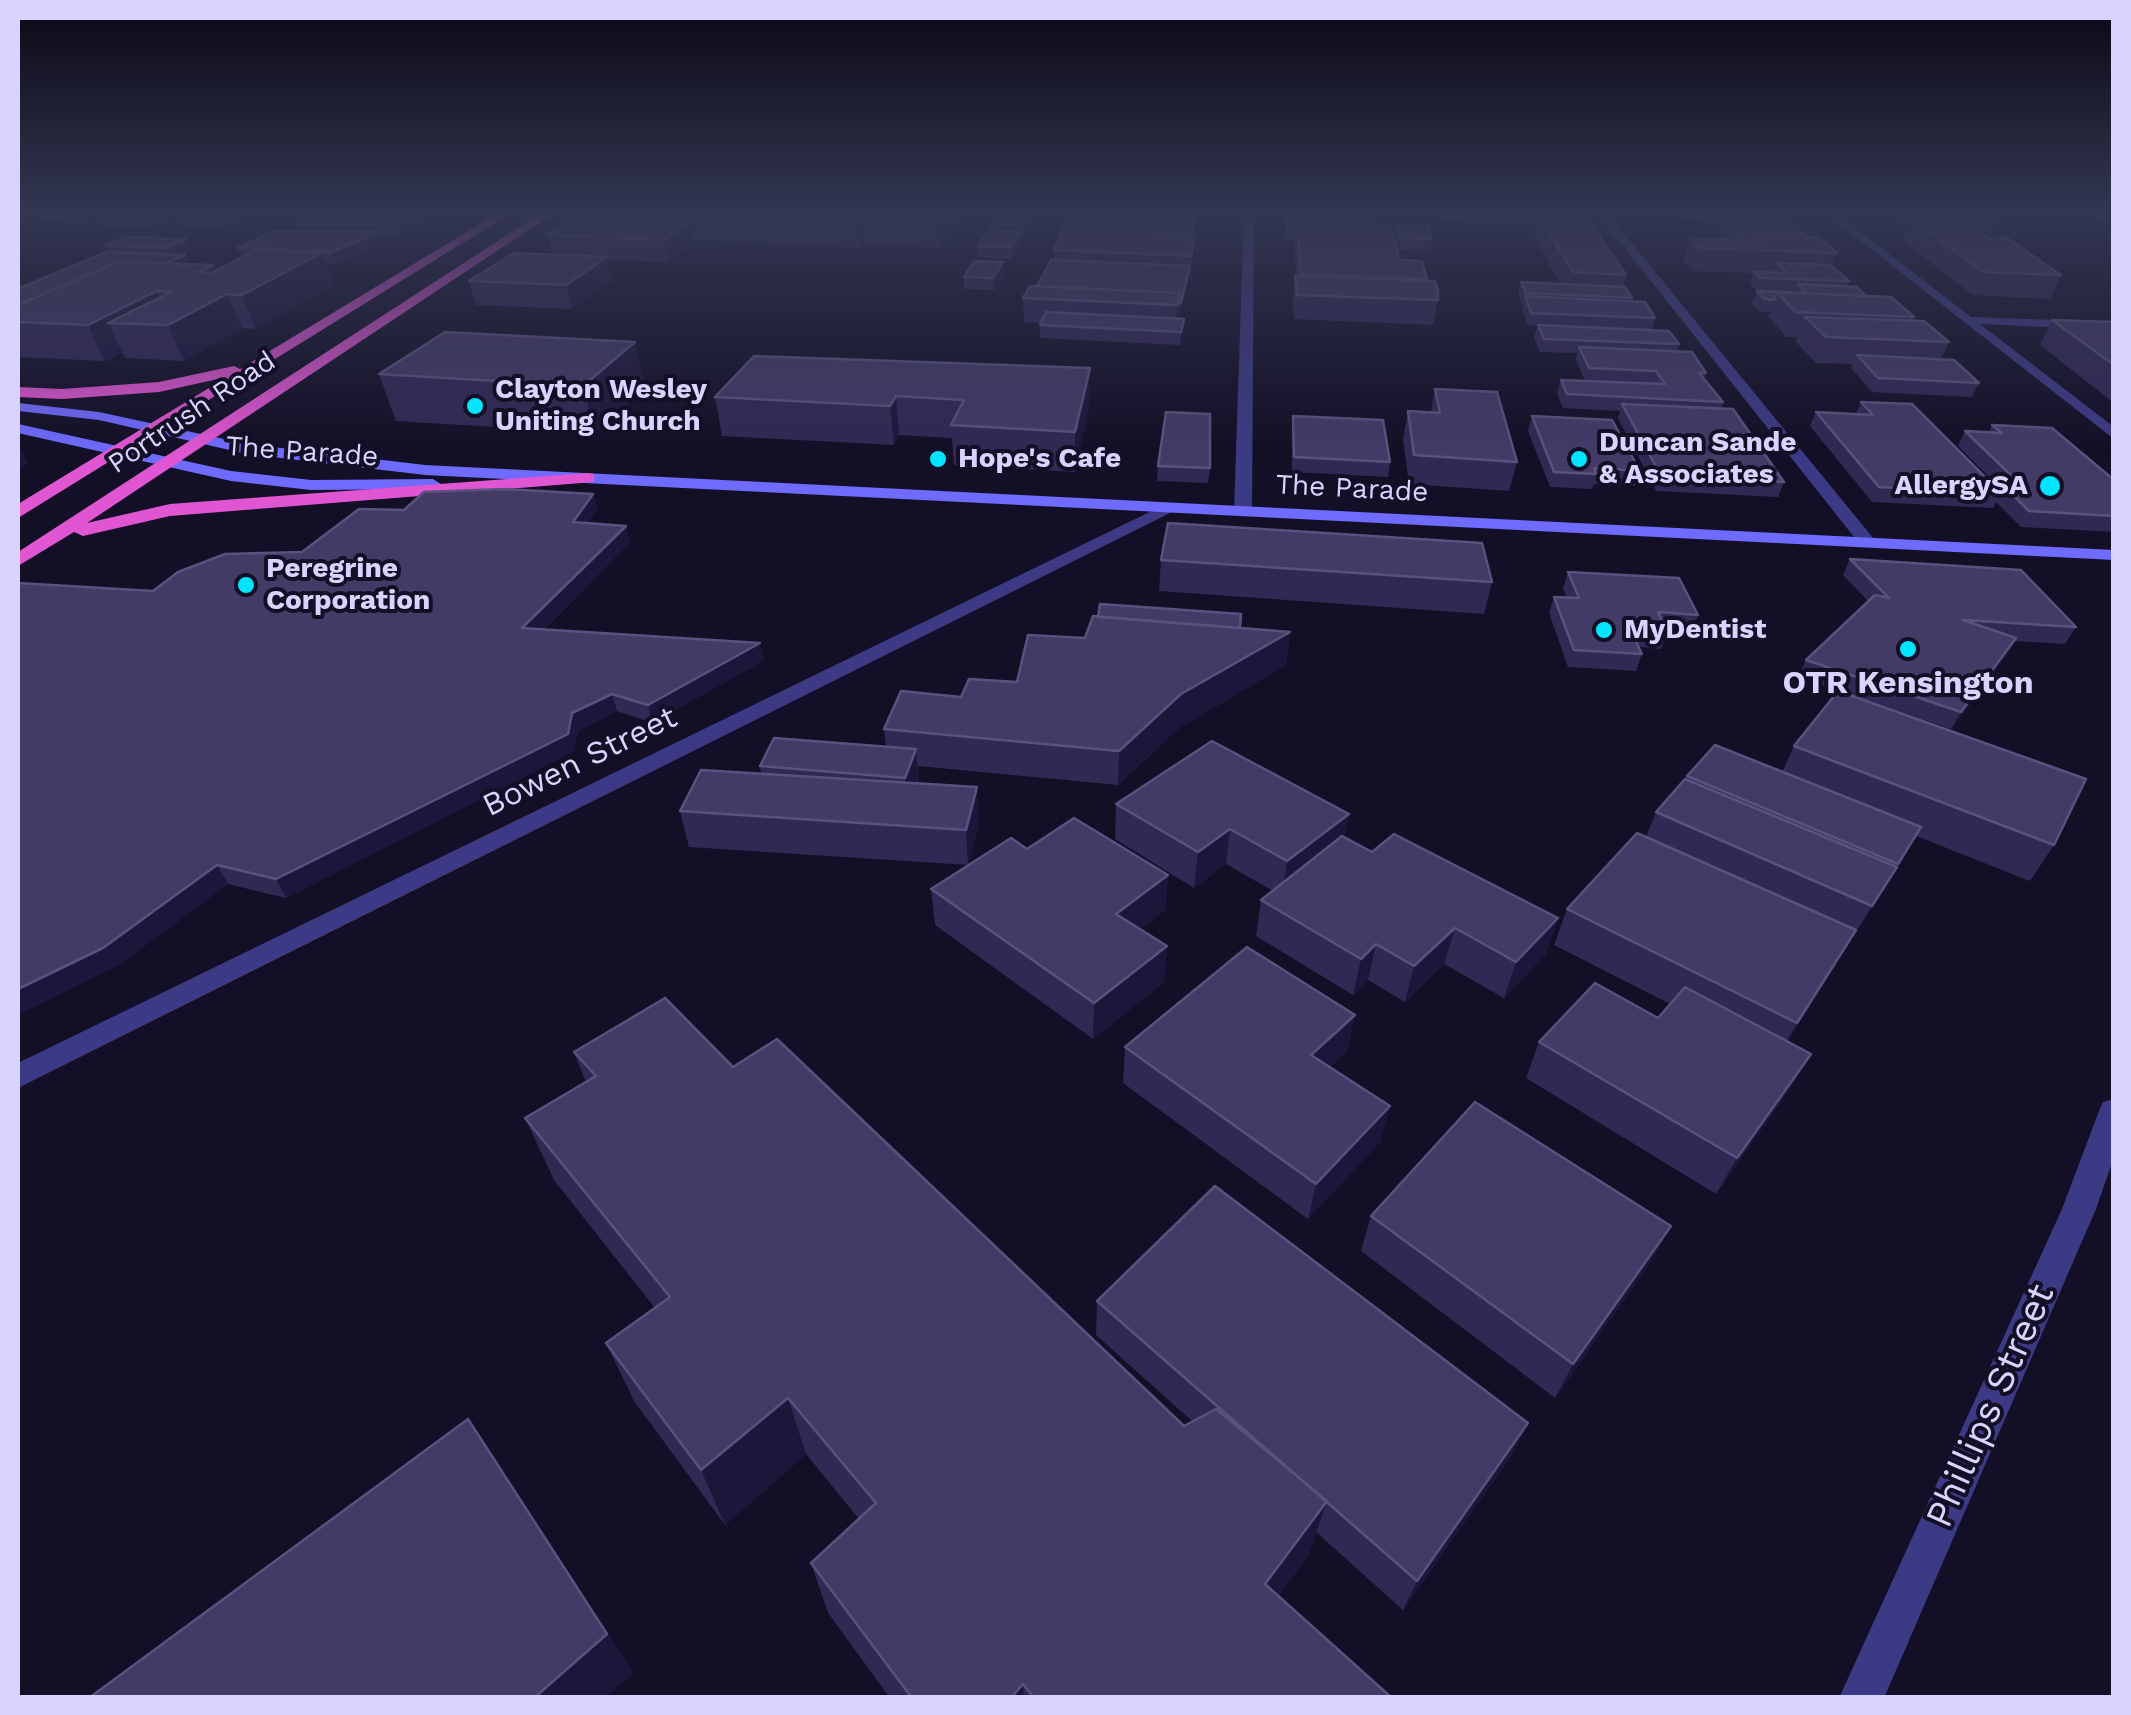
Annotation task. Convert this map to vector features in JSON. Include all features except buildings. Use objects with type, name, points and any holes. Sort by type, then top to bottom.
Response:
[{"type":"highway","name":"Portrush Road","points":[[18,512],[377,293]]},
{"type":"highway","name":"Portrush Road","points":[[18,560],[426,293]]},
{"type":"highway","points":[[18,392],[62,394],[160,387],[264,364]]},
{"type":"highway","points":[[39,546],[114,520],[170,510],[588,478]]},
{"type":"main road","name":"The Parade","points":[[18,406],[100,416],[201,440],[425,470],[2114,555]]},
{"type":"main road","name":"The Parade","points":[[18,430],[60,435],[165,465],[311,485],[588,478]]},
{"type":"street","points":[[1244,511],[1248,293]]},
{"type":"street","points":[[1667,293],[1868,543]]},
{"type":"street","points":[[1937,293],[2114,435]]},
{"type":"street","points":[[1973,320],[2114,326]]},
{"type":"street","name":"Bowen Street","points":[[18,1076],[1172,508]]},
{"type":"street","name":"Phillips Street","points":[[1861,1698],[2080,1209],[2114,1111]]},
{"type":"place","name":"Clayton Wesley Uniting Church","points":[[475,406]]},
{"type":"place","name":"Hope's Cafe","points":[[938,459]]},
{"type":"place","name":"Duncan Sande & Associates","points":[[1579,459]]},
{"type":"place","name":"AllergySA","points":[[2050,486]]},
{"type":"place","name":"Peregrine Corporation","points":[[246,585]]},
{"type":"place","name":"MyDentist","points":[[1604,630]]},
{"type":"place","name":"OTR Kensington","points":[[1908,649]]}]
